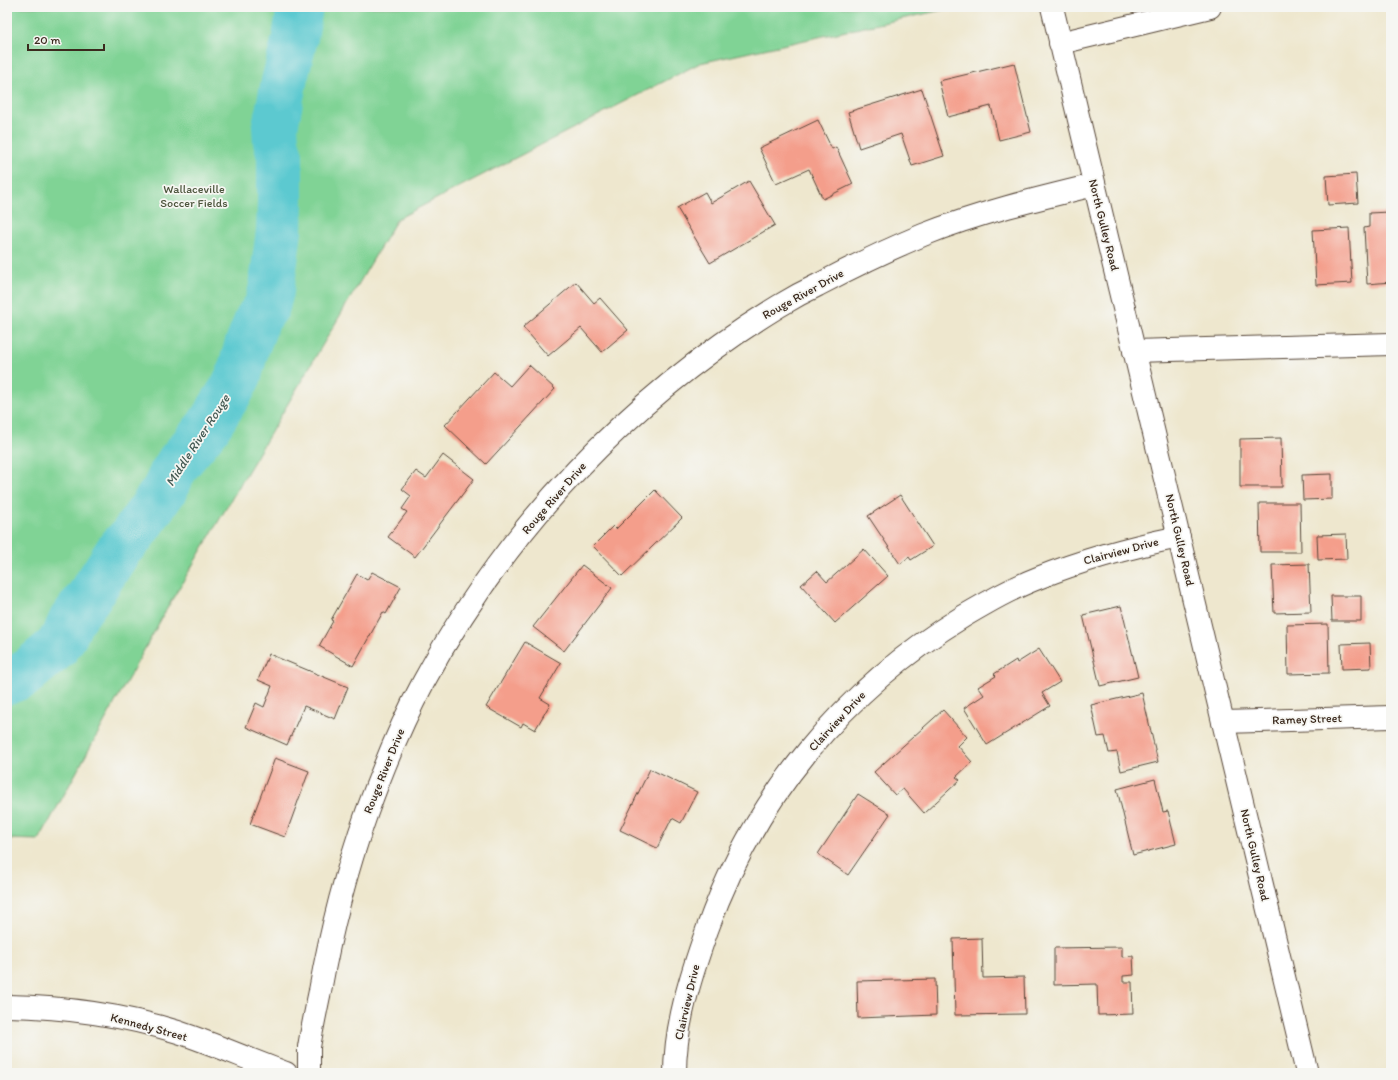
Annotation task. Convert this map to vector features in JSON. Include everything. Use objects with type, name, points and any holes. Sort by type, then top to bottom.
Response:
[{"type":"street","name":"North Gulley Road","points":[[1052,7],[1307,1073]]},
{"type":"street","points":[[1060,43],[1210,7]]},
{"type":"street","name":"Rouge River Drive","points":[[309,1073],[309,1049],[329,939],[354,848],[385,763],[422,685],[457,624],[495,567],[549,499],[609,436],[660,390],[715,348],[781,304],[859,263],[924,235],[1008,206],[1094,184]]},
{"type":"street","points":[[1134,351],[1391,344]]},
{"type":"street","name":"Clairview Drive","points":[[675,1073],[675,1054],[682,1013],[696,960],[715,908],[738,858],[762,814],[793,769],[828,727],[856,698],[897,662],[941,630],[987,602],[1036,579],[1074,564],[1126,548],[1179,537]]},
{"type":"street","name":"Ramey Street","points":[[1223,722],[1391,717]]},
{"type":"street","name":"Kennedy Street","points":[[7,1006],[100,1014],[139,1022],[178,1032],[286,1073]]},
{"type":"path","points":[[287,7],[358,10]]},
{"type":"green space","name":"Wallaceville Soccer Fields","points":[[7,7],[956,7],[700,63],[397,219],[169,605],[39,840],[7,839]]},
{"type":"building","points":[[1014,63],[1031,132],[999,140],[991,106],[948,117],[939,81]]},
{"type":"building","points":[[922,89],[944,156],[912,166],[901,134],[859,148],[848,112]]},
{"type":"building","points":[[818,120],[832,149],[836,147],[853,184],[823,199],[809,169],[776,184],[759,148]]},
{"type":"building","points":[[1356,174],[1358,203],[1328,205],[1326,176]]},
{"type":"building","points":[[749,181],[775,225],[710,263],[677,208],[705,192],[711,203]]},
{"type":"building","points":[[1389,212],[1391,227],[1391,282],[1367,284],[1364,228],[1369,227],[1369,213]]},
{"type":"building","points":[[1349,228],[1352,283],[1316,285],[1313,230]]},
{"type":"building","points":[[576,282],[594,303],[600,298],[628,330],[602,352],[581,328],[548,356],[523,327]]},
{"type":"building","points":[[529,365],[555,389],[486,464],[445,425],[494,372],[510,386]]},
{"type":"building","points":[[1281,438],[1282,487],[1240,487],[1240,439]]},
{"type":"building","points":[[443,455],[474,479],[415,557],[388,537],[407,512],[402,509],[411,496],[402,489],[416,471],[426,478]]},
{"type":"building","points":[[1332,474],[1332,499],[1303,500],[1302,475]]},
{"type":"building","points":[[655,490],[682,518],[622,576],[593,546],[613,526],[616,529]]},
{"type":"building","points":[[900,495],[933,546],[911,560],[909,557],[900,564],[868,516]]},
{"type":"building","points":[[1259,503],[1300,503],[1301,552],[1260,552]]},
{"type":"building","points":[[1346,534],[1347,559],[1318,560],[1317,535]]},
{"type":"building","points":[[864,549],[888,576],[835,623],[801,585],[817,571],[827,582]]},
{"type":"building","points":[[1309,564],[1311,612],[1274,613],[1272,565]]},
{"type":"building","points":[[582,565],[612,588],[564,651],[533,627]]},
{"type":"building","points":[[372,572],[401,587],[386,614],[383,612],[353,666],[319,646],[333,621],[331,620],[357,574],[367,580]]},
{"type":"building","points":[[1331,596],[1361,596],[1361,621],[1332,621]]},
{"type":"building","points":[[1121,606],[1138,677],[1100,686],[1083,615]]},
{"type":"building","points":[[1328,624],[1329,673],[1288,674],[1287,625]]},
{"type":"building","points":[[525,642],[561,663],[540,698],[550,704],[535,730],[523,723],[521,727],[486,707]]},
{"type":"building","points":[[1370,643],[1371,668],[1342,669],[1341,644]]},
{"type":"building","points":[[1039,649],[1060,682],[1042,693],[1050,706],[987,745],[964,708],[984,695],[978,687],[996,676],[994,674],[1016,660],[1017,663]]},
{"type":"building","points":[[269,654],[348,687],[335,719],[304,706],[287,745],[246,727],[256,703],[264,707],[272,686],[258,680]]},
{"type":"building","points":[[1142,693],[1158,762],[1121,771],[1117,752],[1109,753],[1105,736],[1098,737],[1091,705]]},
{"type":"building","points":[[943,710],[967,737],[958,746],[972,762],[956,777],[960,780],[924,813],[903,789],[895,795],[874,772]]},
{"type":"building","points":[[275,758],[309,771],[285,837],[250,824]]},
{"type":"building","points":[[650,769],[697,792],[681,823],[672,818],[657,848],[620,830]]},
{"type":"building","points":[[1155,779],[1163,812],[1168,811],[1176,844],[1133,855],[1117,789]]},
{"type":"building","points":[[858,794],[890,814],[848,875],[818,854]]},
{"type":"building","points":[[982,938],[983,978],[1024,977],[1025,1014],[955,1015],[953,939]]},
{"type":"building","points":[[1122,947],[1122,957],[1133,956],[1134,975],[1123,976],[1123,982],[1132,982],[1133,1014],[1098,1015],[1097,984],[1054,985],[1054,948]]},
{"type":"building","points":[[935,979],[936,1015],[858,1018],[857,981]]},
{"type":"waterway","name":"Middle River Rouge","points":[[7,682],[22,676],[57,647],[65,635],[71,621],[88,598],[120,548],[131,537],[165,489],[179,462],[208,427],[239,375],[247,346],[258,318],[267,306],[271,291],[279,231],[280,201],[280,156],[276,142],[275,127],[295,38],[300,7]]}]
